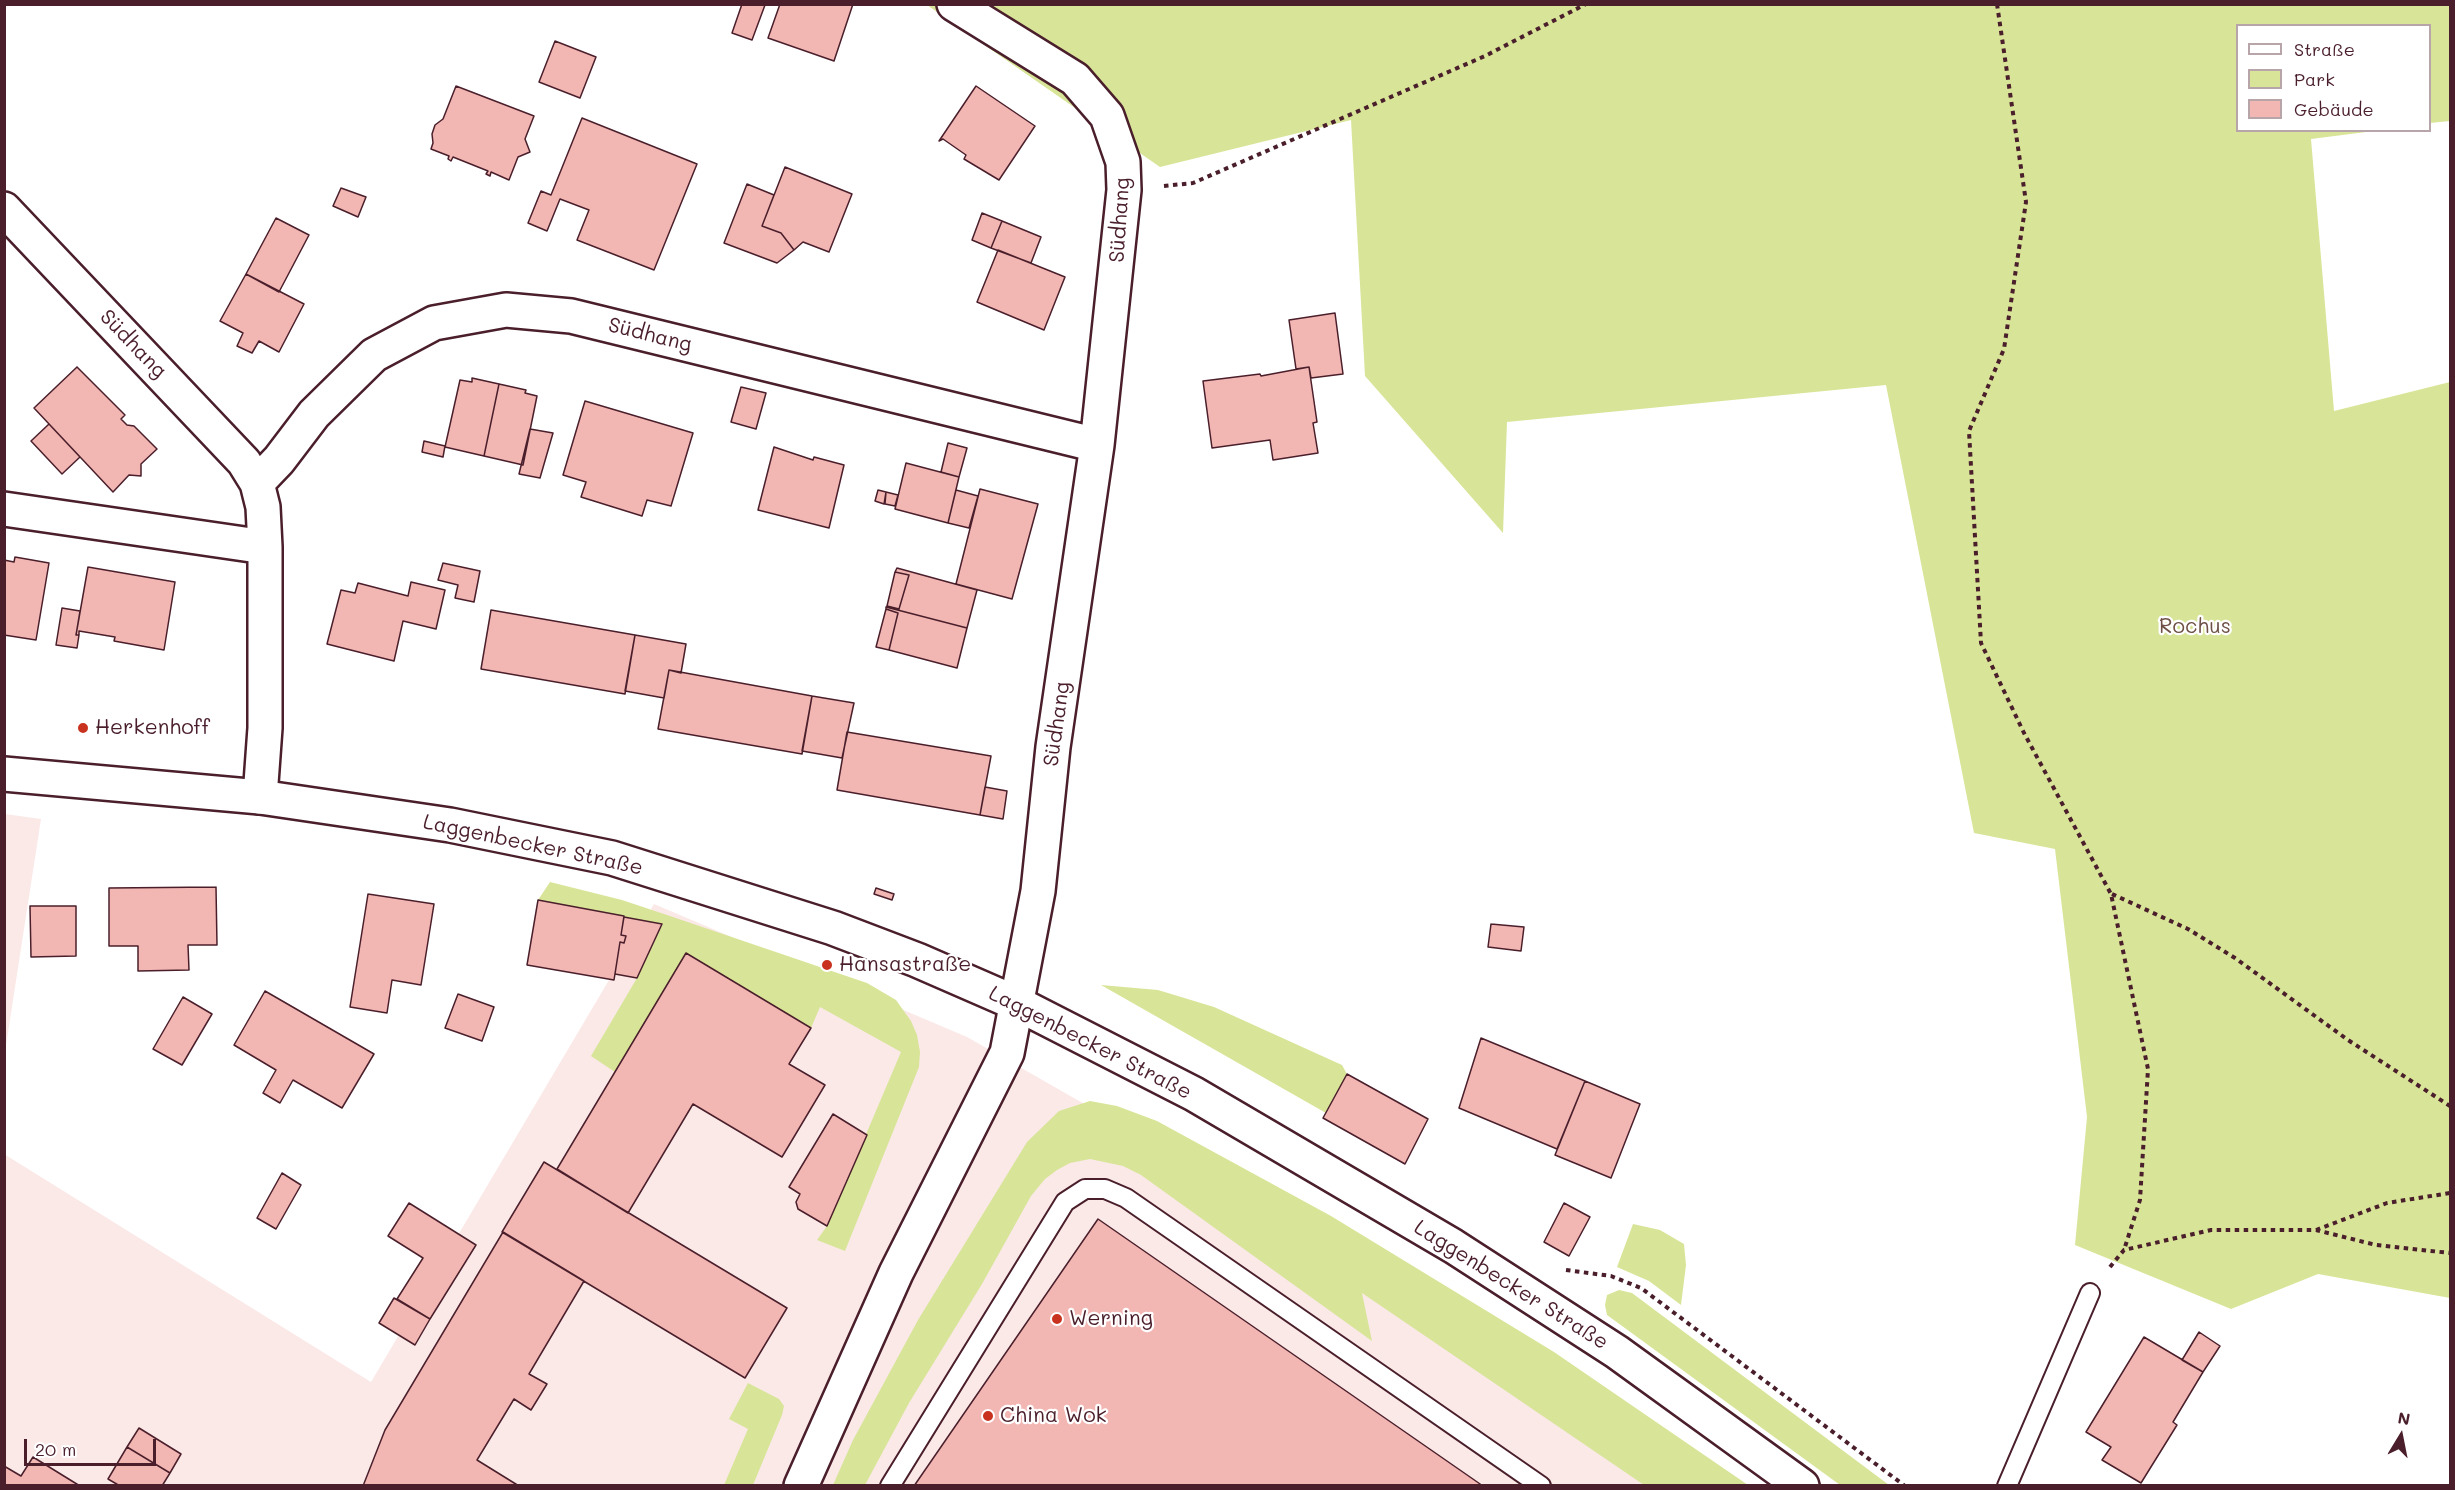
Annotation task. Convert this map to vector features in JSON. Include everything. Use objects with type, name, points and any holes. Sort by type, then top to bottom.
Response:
[{"type":"street","name":"Südhang","points":[[954,4],[1075,79],[1107,116],[1123,162],[1124,190],[1097,445],[1053,747],[1038,891],[1018,1004]]},
{"type":"street","name":"Südhang","points":[[4,209],[244,462],[257,483],[263,507],[265,547],[265,728],[260,797]]},
{"type":"street","name":"Südhang","points":[[257,483],[279,460],[314,414],[374,355],[434,323],[506,310],[571,316],[1097,445]]},
{"type":"street","points":[[4,509],[265,547]]},
{"type":"street","name":"Laggenbecker Straße","points":[[4,774],[260,797],[450,825],[612,858],[833,928],[917,960],[1018,1004],[1194,1094],[1454,1246],[1617,1352],[1802,1485]]},
{"type":"street","points":[[801,1485],[896,1273],[1007,1053],[1018,1004]]},
{"type":"lane","points":[[890,1485],[1065,1203],[1085,1189],[1105,1189],[1126,1198],[1541,1485]]},
{"type":"lane","points":[[2007,1485],[2090,1293]]},
{"type":"path","points":[[1124,190],[1193,183],[1485,56],[1586,4]]},
{"type":"path","points":[[1997,4],[2026,202],[2004,349],[1969,431],[1981,643],[2024,733],[2111,894],[2148,1069],[2140,1200],[2124,1250],[2090,1293]]},
{"type":"path","points":[[2111,894],[2188,928],[2235,958],[2348,1040],[2451,1106]]},
{"type":"path","points":[[2316,1230],[2387,1203],[2451,1193]]},
{"type":"path","points":[[2124,1250],[2211,1230],[2316,1230],[2376,1245],[2451,1253]]},
{"type":"shaded area","points":[[4,814],[41,819],[5,1052]]},
{"type":"shaded area","points":[[654,904],[967,1037],[1484,1332],[1707,1485],[5,1485],[4,1154],[371,1382]]},
{"type":"green space","name":"Rochus","points":[[927,5],[2450,5],[2450,121],[2431,123],[2431,24],[2236,24],[2236,132],[2366,132],[2311,139],[2334,411],[2450,382],[2450,1298],[2318,1274],[2231,1309],[2075,1245],[2087,1117],[2055,849],[1974,833],[1886,385],[1507,422],[1503,533],[1365,376],[1351,120],[1160,167]]},
{"type":"green space","points":[[550,882],[622,900],[867,983],[896,1000],[911,1021],[917,1035],[920,1052],[919,1067],[845,1251],[817,1240],[827,1226],[901,1052],[820,1007],[811,1028],[686,953],[615,1072],[591,1056],[637,978],[662,925],[538,900]]},
{"type":"green space","points":[[1101,985],[1158,990],[1214,1007],[1342,1065],[1347,1074],[1326,1113]]},
{"type":"green space","points":[[1090,1101],[1117,1106],[1157,1121],[1331,1216],[1554,1352],[1748,1485],[1644,1485],[1362,1293],[1372,1341],[1141,1175],[1123,1166],[1090,1159],[1070,1163],[1057,1170],[1045,1179],[1031,1196],[982,1284],[909,1403],[865,1485],[833,1485],[853,1440],[918,1320],[1027,1142],[1059,1111]]},
{"type":"green space","points":[[1633,1224],[1660,1230],[1684,1244],[1686,1265],[1681,1305],[1649,1281],[1617,1267]]},
{"type":"green space","points":[[1619,1290],[1632,1293],[1889,1485],[1840,1485],[1607,1315],[1605,1305],[1607,1295]]},
{"type":"green space","points":[[748,1383],[779,1399],[784,1406],[782,1415],[753,1485],[724,1485],[748,1429],[729,1419]]},
{"type":"building","points":[[742,4],[765,5],[752,40],[732,33]]},
{"type":"building","points":[[780,4],[853,4],[834,61],[768,38]]},
{"type":"building","points":[[555,41],[596,57],[580,98],[539,82]]},
{"type":"building","points":[[456,86],[534,116],[525,139],[530,152],[518,157],[509,180],[491,172],[490,176],[486,174],[488,171],[453,157],[451,161],[448,159],[449,156],[431,149],[435,125],[443,119]]},
{"type":"building","points":[[976,86],[1035,126],[999,180],[964,159],[966,155],[943,139],[939,141]]},
{"type":"building","points":[[582,118],[697,164],[654,270],[577,240],[589,210],[560,199],[547,231],[528,223],[541,191],[551,195]]},
{"type":"building","points":[[785,167],[852,194],[829,252],[803,242],[794,250],[781,233],[762,226]]},
{"type":"building","points":[[747,184],[774,195],[762,226],[781,233],[794,250],[777,263],[724,243]]},
{"type":"building","points":[[341,188],[366,197],[358,217],[333,206]]},
{"type":"building","points":[[982,213],[1002,221],[991,248],[972,240]]},
{"type":"building","points":[[276,218],[309,235],[279,292],[246,274]]},
{"type":"building","points":[[1002,221],[1041,237],[1031,263],[991,248]]},
{"type":"building","points":[[998,250],[1065,277],[1044,330],[977,302]]},
{"type":"building","points":[[246,274],[304,304],[279,352],[259,341],[252,353],[237,346],[243,333],[220,321]]},
{"type":"building","points":[[1335,313],[1343,374],[1311,378],[1309,367],[1296,369],[1289,320]]},
{"type":"building","points":[[77,367],[125,415],[121,419],[127,425],[134,426],[157,449],[141,464],[141,476],[129,475],[113,492],[34,408]]},
{"type":"building","points":[[1309,367],[1317,422],[1313,423],[1318,453],[1273,460],[1270,440],[1212,448],[1203,381],[1260,374],[1261,376]]},
{"type":"building","points":[[472,378],[499,384],[484,456],[445,447],[460,380],[472,382]]},
{"type":"building","points":[[499,384],[526,390],[525,393],[537,396],[523,465],[484,456]]},
{"type":"building","points":[[741,387],[766,393],[756,429],[731,422]]},
{"type":"building","points":[[585,401],[693,433],[671,506],[647,500],[642,516],[581,497],[586,482],[563,475]]},
{"type":"building","points":[[49,424],[80,457],[62,474],[31,441]]},
{"type":"building","points":[[530,429],[553,433],[540,478],[519,474]]},
{"type":"building","points":[[424,441],[445,446],[443,457],[422,452]]},
{"type":"building","points":[[948,443],[967,448],[959,477],[941,472]]},
{"type":"building","points":[[774,447],[813,460],[814,457],[844,465],[829,528],[758,510]]},
{"type":"building","points":[[906,463],[959,477],[948,523],[895,509]]},
{"type":"building","points":[[980,489],[1038,504],[1012,599],[956,584]]},
{"type":"building","points":[[878,490],[886,492],[884,504],[875,501]]},
{"type":"building","points":[[956,490],[978,496],[969,528],[948,523]]},
{"type":"building","points":[[886,492],[898,495],[895,506],[885,504]]},
{"type":"building","points":[[15,557],[49,563],[36,640],[4,635],[4,560],[14,562]]},
{"type":"building","points":[[443,563],[480,571],[474,602],[455,598],[458,585],[438,580]]},
{"type":"building","points":[[88,567],[175,582],[164,650],[114,641],[115,637],[79,631],[79,635],[76,635]]},
{"type":"building","points":[[897,568],[977,590],[967,628],[886,607],[899,609],[909,575],[895,572]]},
{"type":"building","points":[[895,572],[909,575],[899,609],[887,606]]},
{"type":"building","points":[[411,582],[445,590],[436,629],[403,621],[394,661],[327,644],[341,590],[355,593],[358,583],[408,596]]},
{"type":"building","points":[[886,607],[967,628],[957,668],[889,650],[898,613]]},
{"type":"building","points":[[62,608],[80,611],[76,635],[79,635],[77,648],[56,645]]},
{"type":"building","points":[[886,609],[898,613],[889,650],[876,647]]},
{"type":"building","points":[[491,610],[635,635],[625,694],[481,669]]},
{"type":"building","points":[[635,635],[686,644],[681,673],[669,670],[664,698],[625,691]]},
{"type":"building","points":[[669,670],[812,696],[802,754],[658,729]]},
{"type":"building","points":[[812,696],[854,703],[842,758],[802,751]]},
{"type":"building","points":[[847,732],[991,756],[980,815],[837,790]]},
{"type":"building","points":[[985,787],[1007,791],[1003,819],[980,815]]},
{"type":"building","points":[[216,887],[217,945],[188,945],[189,970],[138,971],[138,946],[109,946],[109,888]]},
{"type":"building","points":[[876,888],[894,894],[892,900],[874,894]]},
{"type":"building","points":[[368,894],[434,904],[421,985],[392,980],[387,1013],[350,1007]]},
{"type":"building","points":[[538,900],[624,916],[621,935],[626,936],[624,943],[620,942],[614,980],[527,965]]},
{"type":"building","points":[[30,906],[76,906],[76,956],[31,957]]},
{"type":"building","points":[[624,917],[662,924],[637,978],[615,974],[620,942],[624,943],[626,936],[621,935]]},
{"type":"building","points":[[1491,924],[1524,927],[1521,951],[1488,947]]},
{"type":"building","points":[[686,953],[811,1028],[789,1064],[825,1085],[782,1157],[693,1104],[628,1213],[557,1169]]},
{"type":"building","points":[[265,991],[374,1054],[342,1108],[293,1080],[280,1103],[263,1093],[276,1070],[234,1045]]},
{"type":"building","points":[[458,994],[494,1007],[482,1041],[445,1028]]},
{"type":"building","points":[[183,997],[212,1014],[182,1065],[153,1049]]},
{"type":"building","points":[[1481,1038],[1585,1081],[1557,1149],[1459,1108]]},
{"type":"building","points":[[1347,1074],[1428,1119],[1405,1164],[1323,1118]]},
{"type":"building","points":[[1585,1081],[1640,1104],[1611,1178],[1555,1155]]},
{"type":"building","points":[[833,1114],[867,1135],[827,1226],[798,1209],[796,1202],[800,1194],[789,1187]]},
{"type":"building","points":[[544,1162],[787,1308],[745,1378],[502,1232]]},
{"type":"building","points":[[282,1173],[301,1185],[276,1229],[257,1218]]},
{"type":"building","points":[[409,1203],[476,1245],[430,1319],[397,1299],[423,1258],[388,1236]]},
{"type":"building","points":[[1564,1203],[1590,1217],[1569,1256],[1544,1242]]},
{"type":"building","points":[[1098,1219],[1483,1486],[914,1486]]},
{"type":"building","points":[[503,1232],[584,1281],[529,1374],[547,1384],[531,1410],[514,1399],[477,1460],[519,1486],[363,1486],[385,1430]]},
{"type":"building","points":[[394,1298],[430,1319],[415,1345],[379,1323]]},
{"type":"building","points":[[2199,1332],[2220,1346],[2203,1372],[2182,1360]]},
{"type":"building","points":[[2144,1337],[2203,1372],[2173,1422],[2177,1425],[2141,1483],[2102,1460],[2111,1447],[2086,1432]]},
{"type":"building","points":[[139,1428],[181,1454],[170,1473],[127,1447]]},
{"type":"building","points":[[127,1447],[170,1473],[162,1486],[120,1486],[108,1479]]},
{"type":"building","points":[[33,1457],[80,1486],[4,1486],[4,1466],[21,1476]]},
{"type":"place","name":"Herkenhoff","points":[[83,728]]},
{"type":"place","name":"Hansastraße","points":[[827,965]]},
{"type":"place","name":"Werning","points":[[1057,1319]]},
{"type":"place","name":"China Wok","points":[[988,1416]]}]
